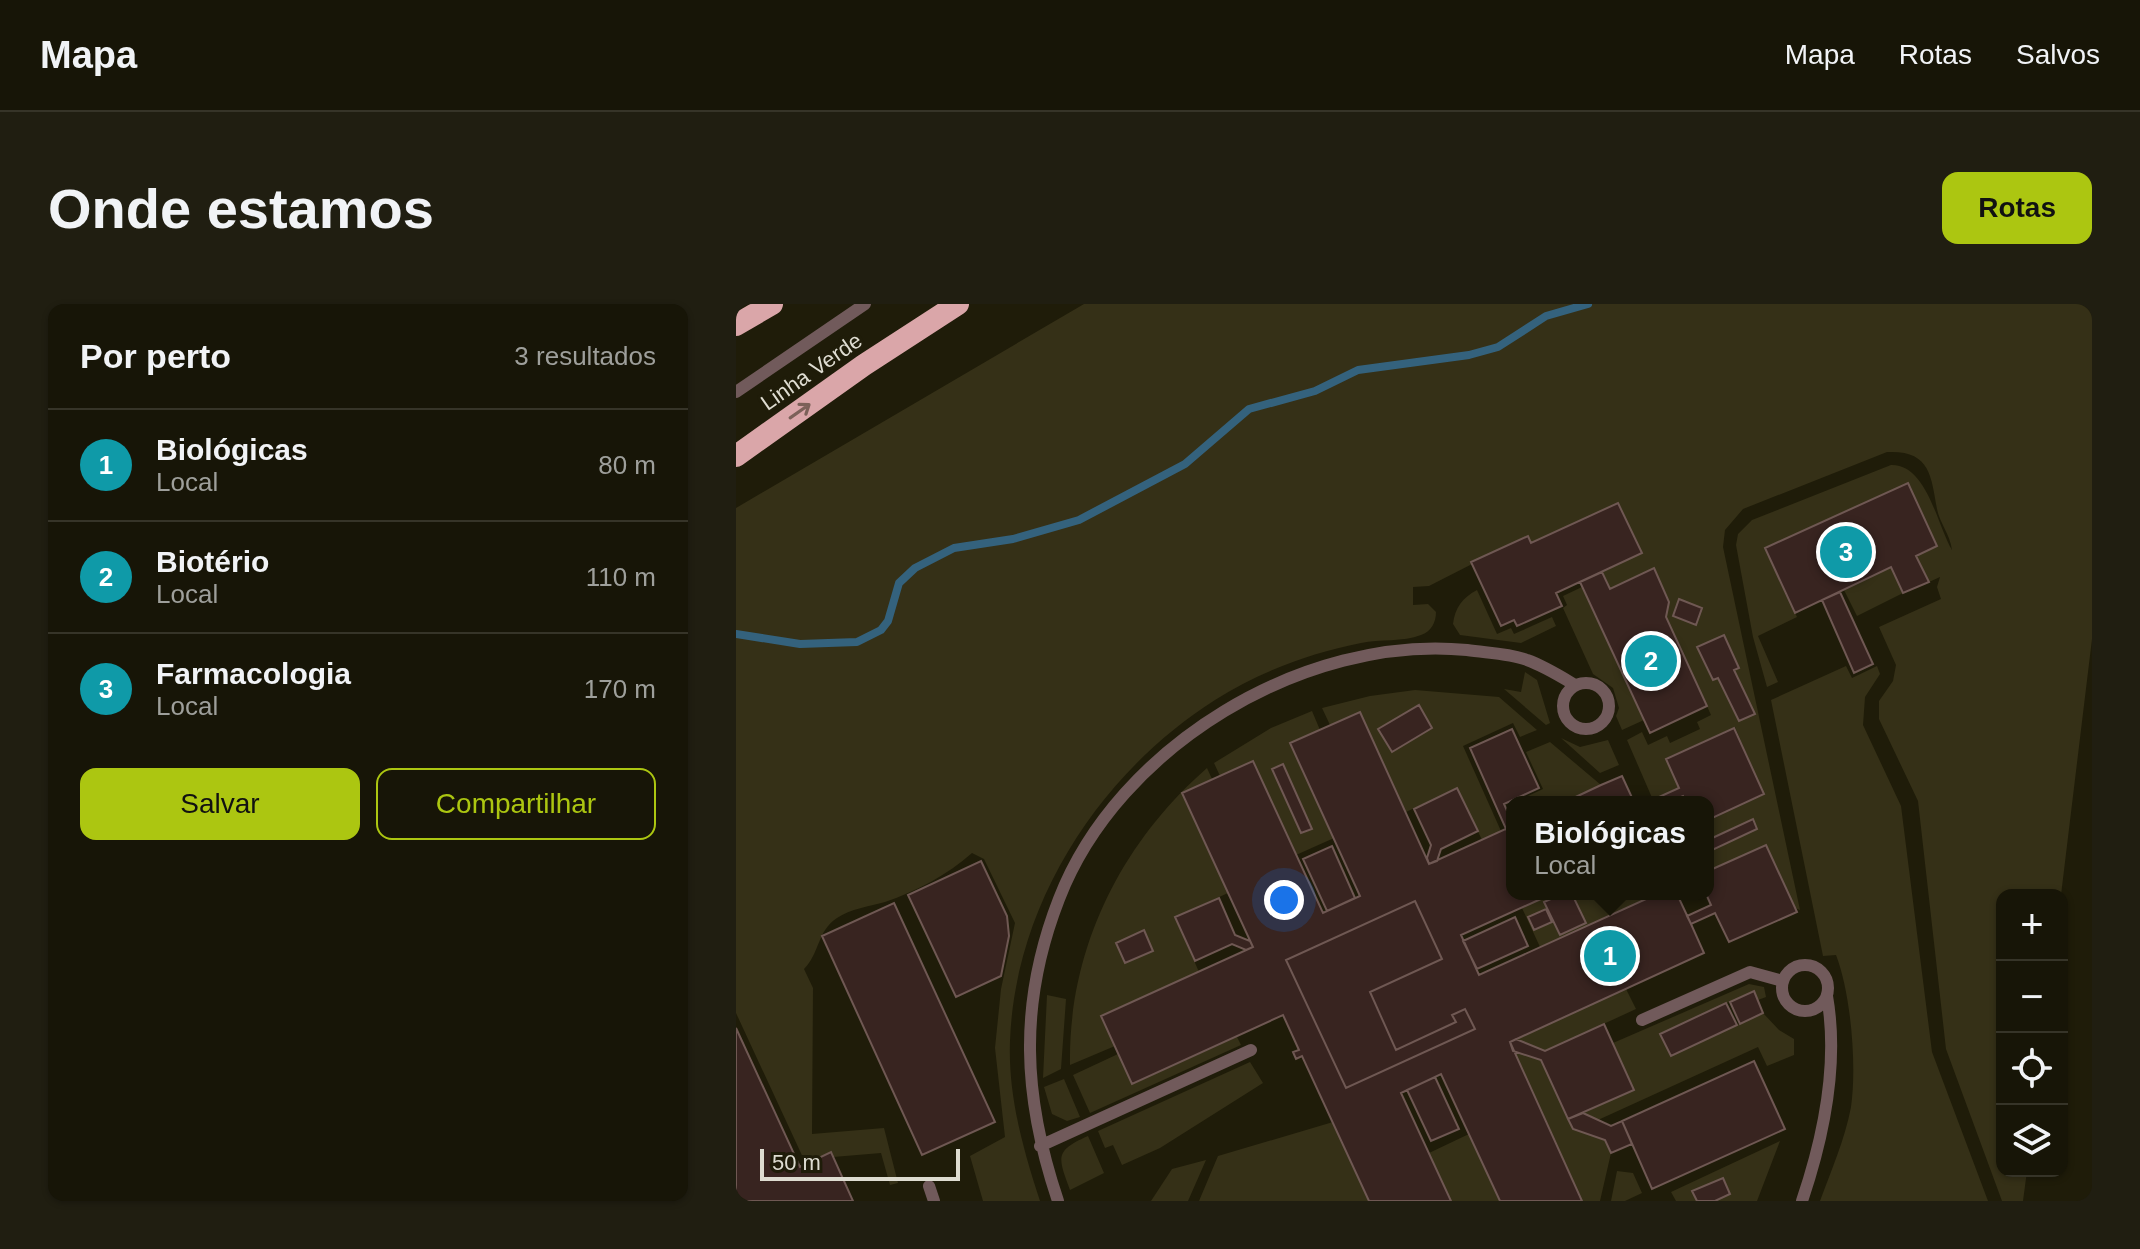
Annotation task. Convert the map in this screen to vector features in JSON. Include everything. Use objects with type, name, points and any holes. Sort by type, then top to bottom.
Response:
[{"type":"highway","points":[[736,325],[772,304]]},
{"type":"highway","name":"Linha Verde","points":[[736,456],[864,365],[958,304]]},
{"type":"lane","points":[[736,392],[865,304]]},
{"type":"lane","points":[[1058,1201],[1040,1146],[1030,1088],[1030,1018],[1041,957],[1059,898],[1080,858],[1107,818],[1169,750],[1220,713],[1275,684],[1309,670],[1362,656],[1446,648],[1506,654],[1527,660],[1575,685]]},
{"type":"lane","points":[[1802,1201],[1819,1139],[1833,1033],[1826,978],[1812,967],[1795,968],[1783,981],[1784,999],[1797,1010],[1815,1009],[1827,996]]},
{"type":"lane","points":[[1642,1020],[1750,972],[1783,981]]},
{"type":"lane","points":[[1040,1146],[1251,1050]]},
{"type":"lane","points":[[929,1186],[934,1201]]},
{"type":"shaded area","points":[[1084,304],[2092,304],[2092,639],[2062,889],[1996,889],[1996,1177],[2026,1177],[2023,1201],[2002,1201],[1946,1049],[1918,801],[1879,719],[1879,701],[1893,681],[1896,665],[1879,627],[1941,599],[1937,587],[1940,577],[1929,582],[1916,556],[1937,546],[1908,483],[1765,548],[1797,617],[1758,636],[1778,682],[1767,687],[1753,637],[1736,545],[1738,534],[1752,520],[1891,465],[1903,467],[1914,474],[1922,485],[1952,550],[1938,514],[1926,467],[1912,455],[1901,452],[1887,452],[1743,509],[1725,530],[1723,547],[1800,910],[1714,874],[1714,818],[1764,795],[1735,727],[1666,758],[1679,788],[1662,796],[1651,796],[1627,740],[1642,732],[1648,745],[1667,736],[1670,743],[1700,729],[1697,722],[1711,715],[1666,617],[1669,602],[1661,583],[1655,583],[1650,570],[1610,589],[1602,572],[1641,553],[1531,543],[1527,536],[1429,586],[1413,587],[1413,605],[1428,604],[1436,612],[1432,626],[1425,634],[1323,652],[1249,681],[1215,700],[1173,730],[1135,765],[1101,804],[1071,846],[1047,892],[1028,940],[1016,990],[1010,1041],[1011,1082],[1023,1142],[1040,1201],[983,1201],[970,1156],[1005,1137],[995,1048],[1001,989],[1015,923],[984,859],[972,853],[920,887],[837,918],[826,929],[804,969],[813,988],[812,1134],[884,1128],[898,1183],[890,1185],[881,1153],[833,1157],[830,1153],[806,1164],[736,1013],[736,508]]},
{"type":"shaded area","points":[[1891,567],[1903,593],[1857,616],[1844,590]]},
{"type":"shaded area","points":[[1582,587],[1644,720],[1622,730],[1616,716],[1619,708],[1613,688],[1593,674],[1563,608],[1567,605],[1563,596]]},
{"type":"shaded area","points":[[1477,590],[1497,634],[1511,628],[1514,634],[1552,617],[1556,626],[1521,643],[1460,635],[1453,624],[1455,613],[1463,600]]},
{"type":"shaded area","points":[[1846,666],[1852,678],[1877,666],[1880,674],[1865,697],[1863,725],[1901,806],[1932,1052],[1988,1201],[1820,1201],[1851,1107],[1851,1030],[1846,989],[1836,955],[1823,956],[1771,700]]},
{"type":"shaded area","points":[[1525,672],[1537,680],[1550,723],[1546,725],[1504,689],[1521,692]]},
{"type":"shaded area","points":[[1415,690],[1499,697],[1537,730],[1520,737],[1513,723],[1463,746],[1501,831],[1482,840],[1457,788],[1406,812],[1360,712],[1330,725],[1322,708],[1370,696]]},
{"type":"shaded area","points":[[1312,711],[1320,730],[1290,744],[1334,838],[1296,855],[1253,761],[1220,776],[1214,763],[1271,728]]},
{"type":"shaded area","points":[[1561,738],[1580,747],[1608,740],[1619,765],[1600,773]]},
{"type":"shaded area","points":[[1550,742],[1601,785],[1578,796],[1528,796],[1543,789],[1526,752]]},
{"type":"shaded area","points":[[1207,768],[1212,779],[1182,794],[1228,893],[1175,917],[1199,972],[1101,1016],[1115,1046],[1070,1065],[1078,980],[1106,901],[1125,864],[1149,830],[1176,798]]},
{"type":"shaded area","points":[[1539,900],[1644,900],[1540,947],[1522,908]]},
{"type":"shaded area","points":[[1749,984],[1764,987],[1766,997],[1758,1000],[1753,991],[1661,1034],[1670,1055],[1763,1013],[1779,1030],[1794,1039],[1794,1055],[1767,1066],[1758,1047],[1598,1120],[1583,1113],[1634,1090],[1613,1043]]},
{"type":"shaded area","points":[[1626,989],[1636,1009],[1545,1051],[1516,1039]]},
{"type":"shaded area","points":[[1047,995],[1066,999],[1061,1069],[1043,1078]]},
{"type":"shaded area","points":[[1237,1037],[1241,1045],[1090,1113],[1073,1075],[1118,1054],[1133,1084]]},
{"type":"shaded area","points":[[1513,1051],[1541,1060],[1573,1129],[1605,1140],[1611,1153],[1600,1201],[1582,1201]]},
{"type":"shaded area","points":[[1250,1062],[1263,1083],[1160,1148],[1122,1165],[1113,1145],[1105,1148],[1098,1131]]},
{"type":"shaded area","points":[[1064,1079],[1080,1117],[1067,1121],[1052,1114],[1044,1087]]},
{"type":"shaded area","points":[[1333,1122],[1369,1201],[1199,1201],[1218,1156]]},
{"type":"shaded area","points":[[1469,1134],[1500,1201],[1451,1201],[1429,1153]]},
{"type":"shaded area","points":[[1088,1136],[1104,1173],[1070,1190],[1062,1156],[1069,1146]]},
{"type":"shaded area","points":[[1780,1141],[1757,1201],[1676,1201],[1671,1192]]},
{"type":"shaded area","points":[[1206,1160],[1188,1201],[1151,1201],[1172,1169]]},
{"type":"shaded area","points":[[1617,1171],[1633,1173],[1642,1193],[1625,1201],[1611,1201]]},
{"type":"building","points":[[1908,483],[1937,546],[1916,556],[1929,582],[1903,593],[1891,567],[1795,613],[1765,548]]},
{"type":"building","points":[[1618,503],[1642,553],[1556,593],[1562,606],[1517,626],[1514,620],[1501,626],[1471,562],[1528,536],[1531,543]]},
{"type":"building","points":[[1654,568],[1669,602],[1666,617],[1707,706],[1650,733],[1580,582],[1602,572],[1610,589]]},
{"type":"building","points":[[1840,592],[1873,664],[1854,673],[1822,600]]},
{"type":"building","points":[[1679,599],[1702,608],[1696,625],[1673,616]]},
{"type":"building","points":[[1724,635],[1739,668],[1734,670],[1755,714],[1739,721],[1718,678],[1713,680],[1697,647]]},
{"type":"building","points":[[1419,705],[1432,728],[1392,752],[1378,729]]},
{"type":"building","points":[[1360,712],[1429,864],[1506,829],[1506,900],[1539,900],[1461,935],[1479,975],[1644,900],[1680,900],[1704,953],[1510,1042],[1582,1201],[1500,1201],[1441,1074],[1401,1093],[1451,1201],[1369,1201],[1302,1056],[1296,1059],[1293,1052],[1299,1050],[1283,1015],[1132,1084],[1101,1016],[1253,947],[1182,793],[1253,761],[1323,913],[1360,896],[1290,743]],"holes":[[[1415,901],[1442,959],[1370,992],[1396,1050],[1456,1022],[1452,1015],[1465,1009],[1475,1029],[1346,1088],[1286,960]]]},
{"type":"building","points":[[1734,728],[1764,794],[1714,817],[1714,796],[1661,796],[1679,788],[1666,759]]},
{"type":"building","points":[[1512,729],[1539,788],[1522,796],[1506,796],[1506,829],[1470,748]]},
{"type":"building","points":[[1283,764],[1312,829],[1301,833],[1272,769]]},
{"type":"building","points":[[1622,776],[1631,796],[1578,796]]},
{"type":"building","points":[[1457,788],[1478,831],[1441,849],[1437,861],[1429,864],[1427,858],[1431,845],[1414,809]]},
{"type":"building","points":[[1753,819],[1757,829],[1714,849],[1714,837]]},
{"type":"building","points":[[1766,845],[1797,912],[1729,942],[1715,913],[1691,924],[1687,916],[1711,905],[1709,900],[1714,900],[1714,868]]},
{"type":"building","points":[[1332,846],[1355,898],[1327,911],[1303,859]]},
{"type":"building","points":[[981,861],[1007,916],[1009,936],[1001,976],[956,997],[908,895]]},
{"type":"building","points":[[1219,898],[1235,935],[1250,941],[1253,947],[1246,950],[1232,944],[1195,961],[1175,917]]},
{"type":"building","points":[[1575,900],[1586,923],[1560,935],[1544,902]]},
{"type":"building","points":[[1415,901],[1442,959],[1370,992],[1396,1050],[1456,1022],[1452,1015],[1465,1009],[1475,1029],[1346,1088],[1286,960]]},
{"type":"building","points":[[894,903],[995,1122],[922,1155],[822,936]]},
{"type":"building","points":[[1546,909],[1552,922],[1534,930],[1528,917]]},
{"type":"building","points":[[1515,917],[1528,946],[1477,969],[1463,941]]},
{"type":"building","points":[[1144,930],[1153,951],[1125,963],[1116,943]]},
{"type":"building","points":[[1754,991],[1763,1013],[1740,1024],[1730,1002]]},
{"type":"building","points":[[1726,1003],[1737,1025],[1671,1056],[1660,1034]]},
{"type":"building","points":[[1604,1024],[1634,1090],[1568,1119],[1541,1060],[1513,1051],[1510,1042],[1516,1039],[1545,1051]]},
{"type":"building","points":[[736,1028],[800,1167],[831,1152],[853,1201],[736,1201]]},
{"type":"building","points":[[1754,1061],[1785,1129],[1652,1189],[1622,1121]]},
{"type":"building","points":[[1435,1077],[1459,1129],[1431,1141],[1407,1090]]},
{"type":"building","points":[[1583,1113],[1611,1126],[1622,1121],[1632,1144],[1611,1153],[1605,1140],[1573,1129],[1568,1119]]},
{"type":"building","points":[[1723,1178],[1730,1194],[1715,1201],[1697,1201],[1692,1191]]},
{"type":"waterway","points":[[736,634],[800,644],[857,642],[881,630],[888,621],[899,583],[915,568],[954,548],[1013,539],[1079,520],[1185,464],[1249,409],[1315,391],[1358,370],[1469,355],[1498,347],[1546,316],[1588,304]]},
{"type":"place","name":"Farmacologia","points":[[1846,552]]},
{"type":"place","name":"Biotério","points":[[1651,661]]},
{"type":"place","name":"Biológicas","points":[[1610,956]]}]
